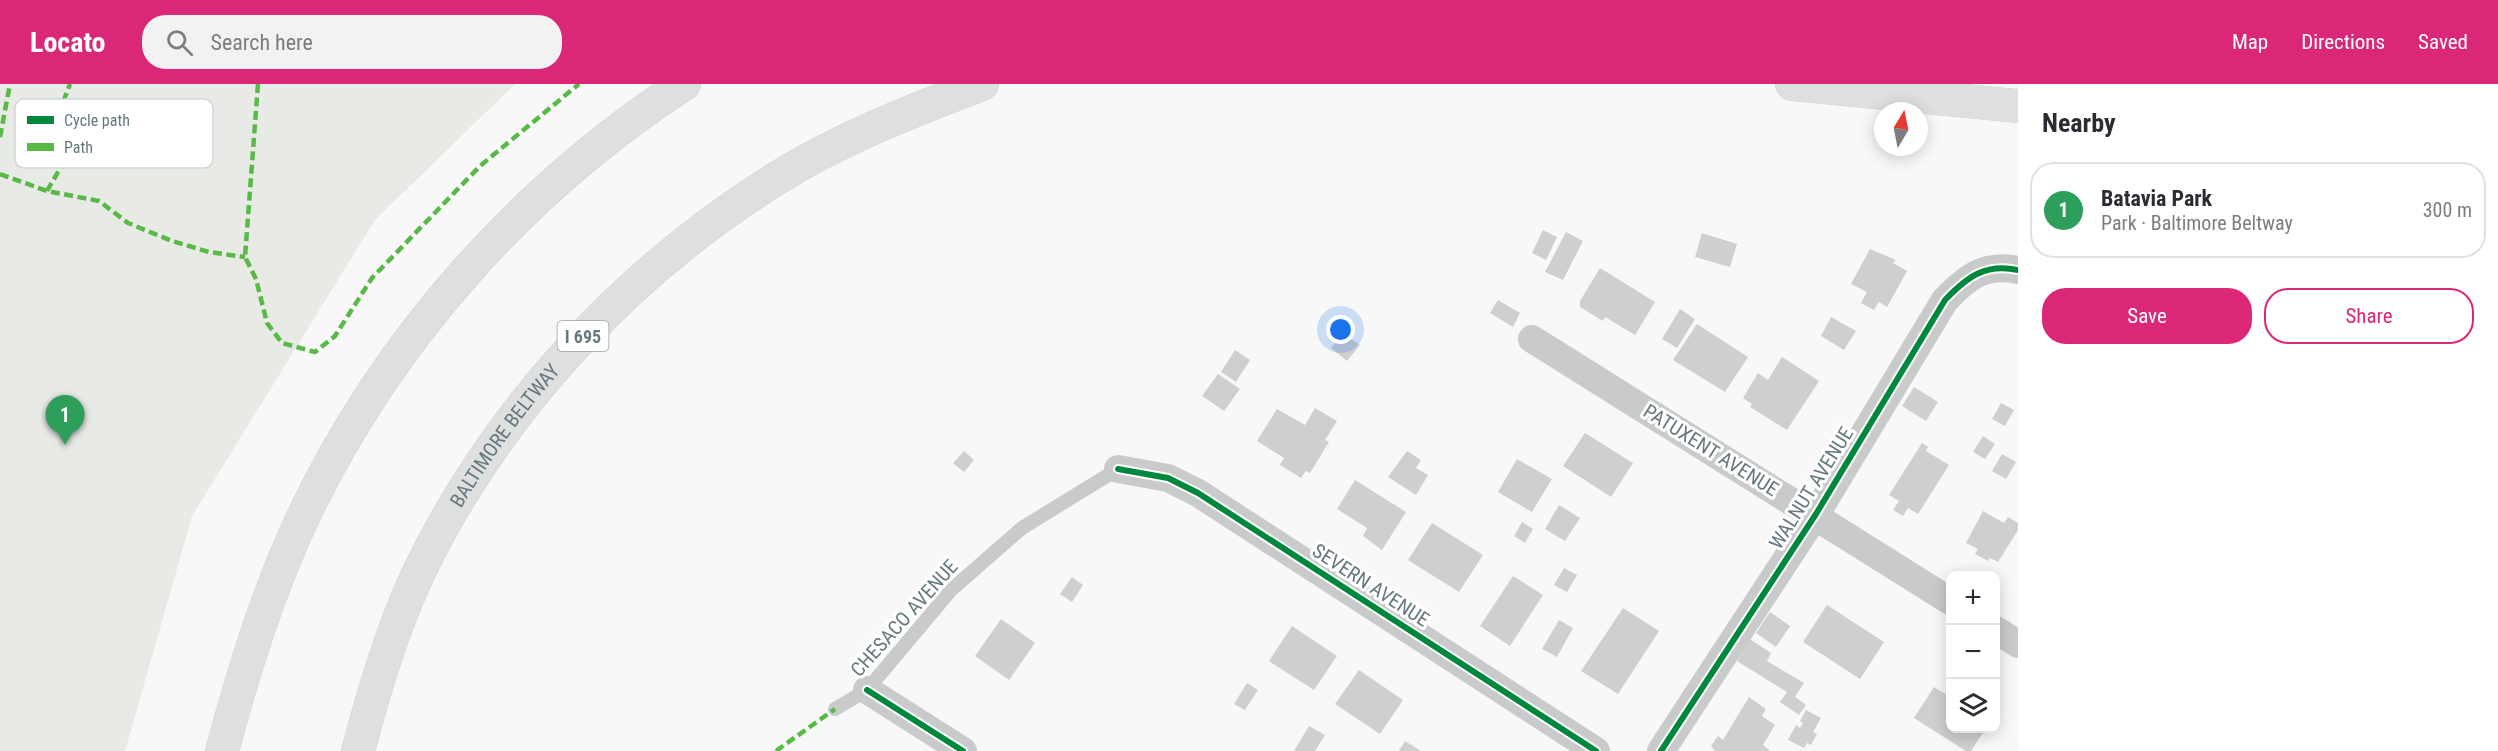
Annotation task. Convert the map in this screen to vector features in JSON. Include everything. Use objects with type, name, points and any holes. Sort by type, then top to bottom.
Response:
[{"type":"highway","points":[[222,751],[244,673],[272,589],[304,515],[384,376],[439,303],[497,238],[567,171],[651,105],[684,84]]},
{"type":"highway","name":"BALTIMORE BELTWAY","points":[[358,751],[396,628],[418,574],[452,510],[489,454],[543,382],[590,328],[643,276],[774,180],[901,114],[982,84]]},
{"type":"highway","points":[[1792,84],[2018,106]]},
{"type":"street","name":"WALNUT AVENUE","points":[[1661,751],[1816,514],[1945,300],[1971,276],[1988,268],[2011,269]]},
{"type":"street","name":"PATUXENT AVENUE","points":[[1532,339],[1816,514],[1946,598]]},
{"type":"street","name":"SEVERN AVENUE","points":[[1118,469],[1168,478],[1198,493],[1596,751]]},
{"type":"street","points":[[2000,633],[2018,644]]},
{"type":"street","points":[[867,690],[963,751]]},
{"type":"lane","name":"CHESACO AVENUE","points":[[835,709],[867,690],[951,590],[1022,528],[1118,469]]},
{"type":"shaded area","points":[[0,84],[515,84],[375,220],[192,516],[125,751],[0,751]]},
{"type":"building","points":[[1543,230],[1557,237],[1546,260],[1532,253]]},
{"type":"building","points":[[1566,232],[1583,241],[1563,280],[1545,272]]},
{"type":"building","points":[[1702,233],[1737,244],[1730,267],[1695,257]]},
{"type":"building","points":[[1870,249],[1896,260],[1893,263],[1907,271],[1887,307],[1879,302],[1874,310],[1861,303],[1867,292],[1851,284]]},
{"type":"building","points":[[1600,268],[1655,302],[1635,335],[1605,317],[1603,321],[1580,307],[1580,301]]},
{"type":"building","points":[[1498,300],[1520,313],[1513,327],[1490,313]]},
{"type":"building","points":[[1680,309],[1695,319],[1677,348],[1662,339]]},
{"type":"building","points":[[1831,317],[1856,331],[1844,350],[1821,336]]},
{"type":"building","points":[[1697,324],[1748,357],[1725,392],[1673,360]]},
{"type":"building","points":[[1343,333],[1360,345],[1347,361],[1331,348]]},
{"type":"building","points":[[1235,350],[1250,360],[1236,382],[1221,372]]},
{"type":"building","points":[[1782,357],[1819,381],[1787,430],[1750,407],[1752,404],[1743,398],[1758,373],[1768,380]]},
{"type":"building","points":[[1218,374],[1240,389],[1224,411],[1202,396]]},
{"type":"building","points":[[1914,387],[1938,402],[1926,421],[1902,406]]},
{"type":"building","points":[[2001,403],[2014,410],[2005,426],[1992,419]]},
{"type":"building","points":[[1315,408],[1337,421],[1325,440],[1329,442],[1310,473],[1306,471],[1301,478],[1280,465],[1284,458],[1257,441],[1277,409],[1305,425]]},
{"type":"building","points":[[1585,433],[1633,463],[1611,497],[1563,466]]},
{"type":"building","points":[[1983,436],[1995,444],[1985,459],[1973,452]]},
{"type":"building","points":[[1922,443],[1928,447],[1926,451],[1949,465],[1918,514],[1908,508],[1903,516],[1893,510],[1899,501],[1889,495]]},
{"type":"building","points":[[964,451],[974,460],[964,472],[953,463]]},
{"type":"building","points":[[1407,451],[1421,460],[1416,468],[1428,475],[1416,495],[1388,477]]},
{"type":"building","points":[[2002,454],[2016,462],[2006,479],[1992,471]]},
{"type":"building","points":[[1517,459],[1552,479],[1532,512],[1498,492]]},
{"type":"building","points":[[1355,480],[1406,512],[1382,550],[1363,536],[1367,528],[1337,509]]},
{"type":"building","points":[[1559,505],[1580,518],[1565,541],[1545,529]]},
{"type":"building","points":[[1983,511],[2004,523],[2008,517],[2018,523],[2018,530],[1998,562],[1990,558],[1988,561],[1975,554],[1978,549],[1966,543]]},
{"type":"building","points":[[1522,522],[1533,529],[1525,543],[1514,536]]},
{"type":"building","points":[[1432,523],[1483,555],[1459,592],[1408,560]]},
{"type":"building","points":[[1564,568],[1577,575],[1567,592],[1554,585]]},
{"type":"building","points":[[1513,576],[1543,595],[1510,646],[1480,626]]},
{"type":"building","points":[[1072,577],[1083,585],[1072,602],[1060,594]]},
{"type":"building","points":[[1827,605],[1884,642],[1860,679],[1803,642]]},
{"type":"building","points":[[1623,608],[1659,631],[1618,694],[1581,671]]},
{"type":"building","points":[[1770,612],[1790,626],[1776,647],[1756,633]]},
{"type":"building","points":[[1001,619],[1035,643],[1009,680],[975,656]]},
{"type":"building","points":[[1559,620],[1573,628],[1557,657],[1542,649]]},
{"type":"building","points":[[1292,626],[1337,656],[1314,690],[1269,661]]},
{"type":"building","points":[[1750,639],[1771,653],[1767,661],[1804,683],[1795,697],[1806,705],[1799,715],[1780,702],[1787,692],[1737,661]]},
{"type":"building","points":[[1359,670],[1403,700],[1380,734],[1335,704]]},
{"type":"building","points":[[1247,683],[1258,690],[1245,710],[1234,704]]},
{"type":"building","points":[[1934,687],[1946,694],[1946,733],[1983,733],[1971,751],[1966,751],[1914,718]]},
{"type":"building","points":[[1749,697],[1766,709],[1762,716],[1775,725],[1763,745],[1770,751],[1715,751],[1711,746],[1718,736],[1723,740]]},
{"type":"building","points":[[1806,710],[1821,718],[1813,732],[1817,734],[1811,745],[1807,743],[1804,748],[1788,740],[1796,725],[1800,728],[1803,723],[1800,721]]},
{"type":"building","points":[[1309,726],[1325,735],[1315,751],[1294,751]]},
{"type":"building","points":[[1405,741],[1421,751],[1399,751]]},
{"type":"marked path","points":[[0,137],[10,84]]},
{"type":"marked path","points":[[64,99],[70,84]]},
{"type":"marked path","points":[[258,84],[245,257],[256,279],[267,323],[282,343],[315,352],[335,336],[372,278],[480,166],[579,84]]},
{"type":"marked path","points":[[47,191],[60,168]]},
{"type":"marked path","points":[[0,174],[47,191],[99,201],[128,223],[172,241],[209,252],[245,257]]},
{"type":"marked path","points":[[776,751],[835,709]]},
{"type":"cycle path","points":[[1661,751],[1816,514],[1945,300],[1969,279],[1986,270],[1996,268],[2018,270]]},
{"type":"cycle path","points":[[1118,469],[1168,478],[1198,493],[1596,751]]},
{"type":"cycle path","points":[[867,690],[963,751]]},
{"type":"place","name":"Batavia Park","points":[[65,445]]}]
